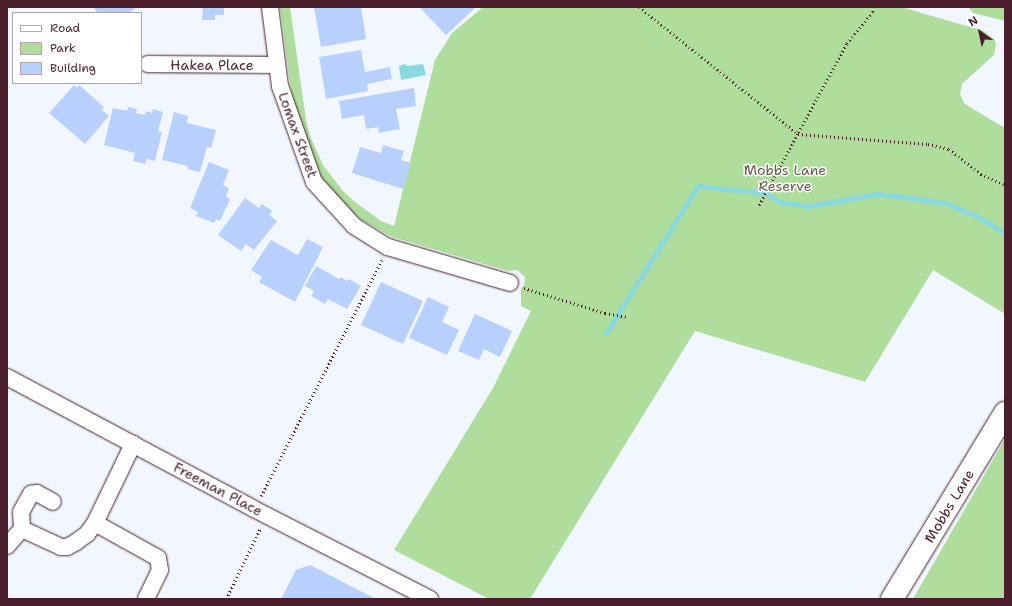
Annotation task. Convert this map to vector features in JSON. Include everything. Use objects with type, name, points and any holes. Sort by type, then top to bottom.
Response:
[{"type":"street","name":"Lomax Street","points":[[270,7],[276,65],[280,86],[314,182],[354,226],[388,247],[510,283]]},
{"type":"street","name":"Hakea Place","points":[[148,64],[276,65]]},
{"type":"street","name":"Freeman Place","points":[[7,377],[254,509],[430,599]]},
{"type":"street","name":"Mobbs Lane","points":[[892,599],[1005,413]]},
{"type":"street","points":[[22,529],[54,545],[67,547],[86,534],[95,523],[133,444]]},
{"type":"street","points":[[7,546],[22,529],[21,512],[31,494],[37,493],[53,502]]},
{"type":"street","points":[[95,523],[158,558],[160,570],[146,599]]},
{"type":"path","points":[[639,7],[798,134],[928,144],[949,149],[981,174],[1005,185]]},
{"type":"path","points":[[759,206],[847,44],[873,12],[874,7]]},
{"type":"path","points":[[226,599],[262,526],[254,509],[388,247]]},
{"type":"path","points":[[510,283],[605,313],[628,317]]},
{"type":"green space","name":"Mobbs Lane Reserve","points":[[280,7],[290,7],[306,120],[310,136],[323,165],[343,191],[355,202],[381,221],[394,226],[435,60],[452,33],[483,7],[901,7],[984,31],[994,39],[996,44],[994,55],[962,84],[960,94],[964,103],[1005,128],[1005,314],[933,270],[865,382],[695,331],[530,599],[489,599],[394,550],[493,388],[531,311],[521,306],[521,288],[524,285],[525,277],[517,270],[508,271],[392,237],[362,220],[348,209],[325,184],[315,170],[293,105]]},
{"type":"green space","points":[[968,7],[1005,7],[1005,21],[973,13]]},
{"type":"green space","points":[[1005,439],[1005,599],[913,599]]},
{"type":"water","points":[[405,64],[407,66],[423,64],[426,75],[401,80],[399,66]]},
{"type":"building","points":[[93,7],[137,7],[130,12],[97,12]]},
{"type":"building","points":[[203,7],[224,7],[224,15],[215,15],[215,20],[202,20]]},
{"type":"building","points":[[314,7],[361,7],[366,39],[321,47]]},
{"type":"building","points":[[423,7],[476,7],[446,35],[421,9]]},
{"type":"building","points":[[361,50],[365,72],[390,67],[392,79],[367,84],[368,91],[326,99],[319,57]]},
{"type":"building","points":[[74,85],[77,88],[79,85],[104,107],[102,110],[109,116],[85,144],[49,113]]},
{"type":"building","points":[[414,88],[416,106],[396,109],[400,129],[379,133],[378,127],[366,129],[364,115],[342,119],[339,101]]},
{"type":"building","points":[[128,107],[137,109],[136,113],[145,115],[146,111],[152,113],[153,109],[163,112],[158,131],[162,132],[155,161],[147,159],[145,164],[133,161],[135,153],[104,145],[113,108],[127,111]]},
{"type":"building","points":[[174,112],[188,116],[187,123],[216,130],[211,148],[207,147],[200,172],[187,169],[188,166],[162,160]]},
{"type":"building","points":[[383,145],[404,151],[401,160],[411,163],[403,189],[352,173],[360,147],[381,153]]},
{"type":"building","points":[[209,162],[229,170],[223,185],[229,188],[226,197],[230,199],[220,221],[216,219],[214,223],[196,216],[198,212],[190,208]]},
{"type":"building","points":[[245,198],[259,208],[262,204],[272,211],[269,215],[277,221],[254,250],[246,244],[241,251],[218,235]]},
{"type":"building","points":[[307,239],[323,247],[295,302],[259,282],[262,277],[251,270],[271,240],[298,255]]},
{"type":"building","points":[[316,266],[339,279],[340,277],[347,281],[349,279],[361,286],[347,309],[328,299],[325,304],[311,296],[314,291],[305,286]]},
{"type":"building","points":[[381,282],[423,301],[403,344],[361,325]]},
{"type":"building","points":[[428,297],[449,307],[442,322],[459,330],[447,355],[409,338]]},
{"type":"building","points":[[475,314],[512,331],[500,357],[484,349],[479,360],[458,351]]},
{"type":"building","points":[[310,565],[376,599],[281,599],[296,570]]},
{"type":"waterway","points":[[606,333],[698,186],[766,193],[780,202],[809,206],[876,194],[914,198],[945,203],[975,215],[1005,233]]}]
